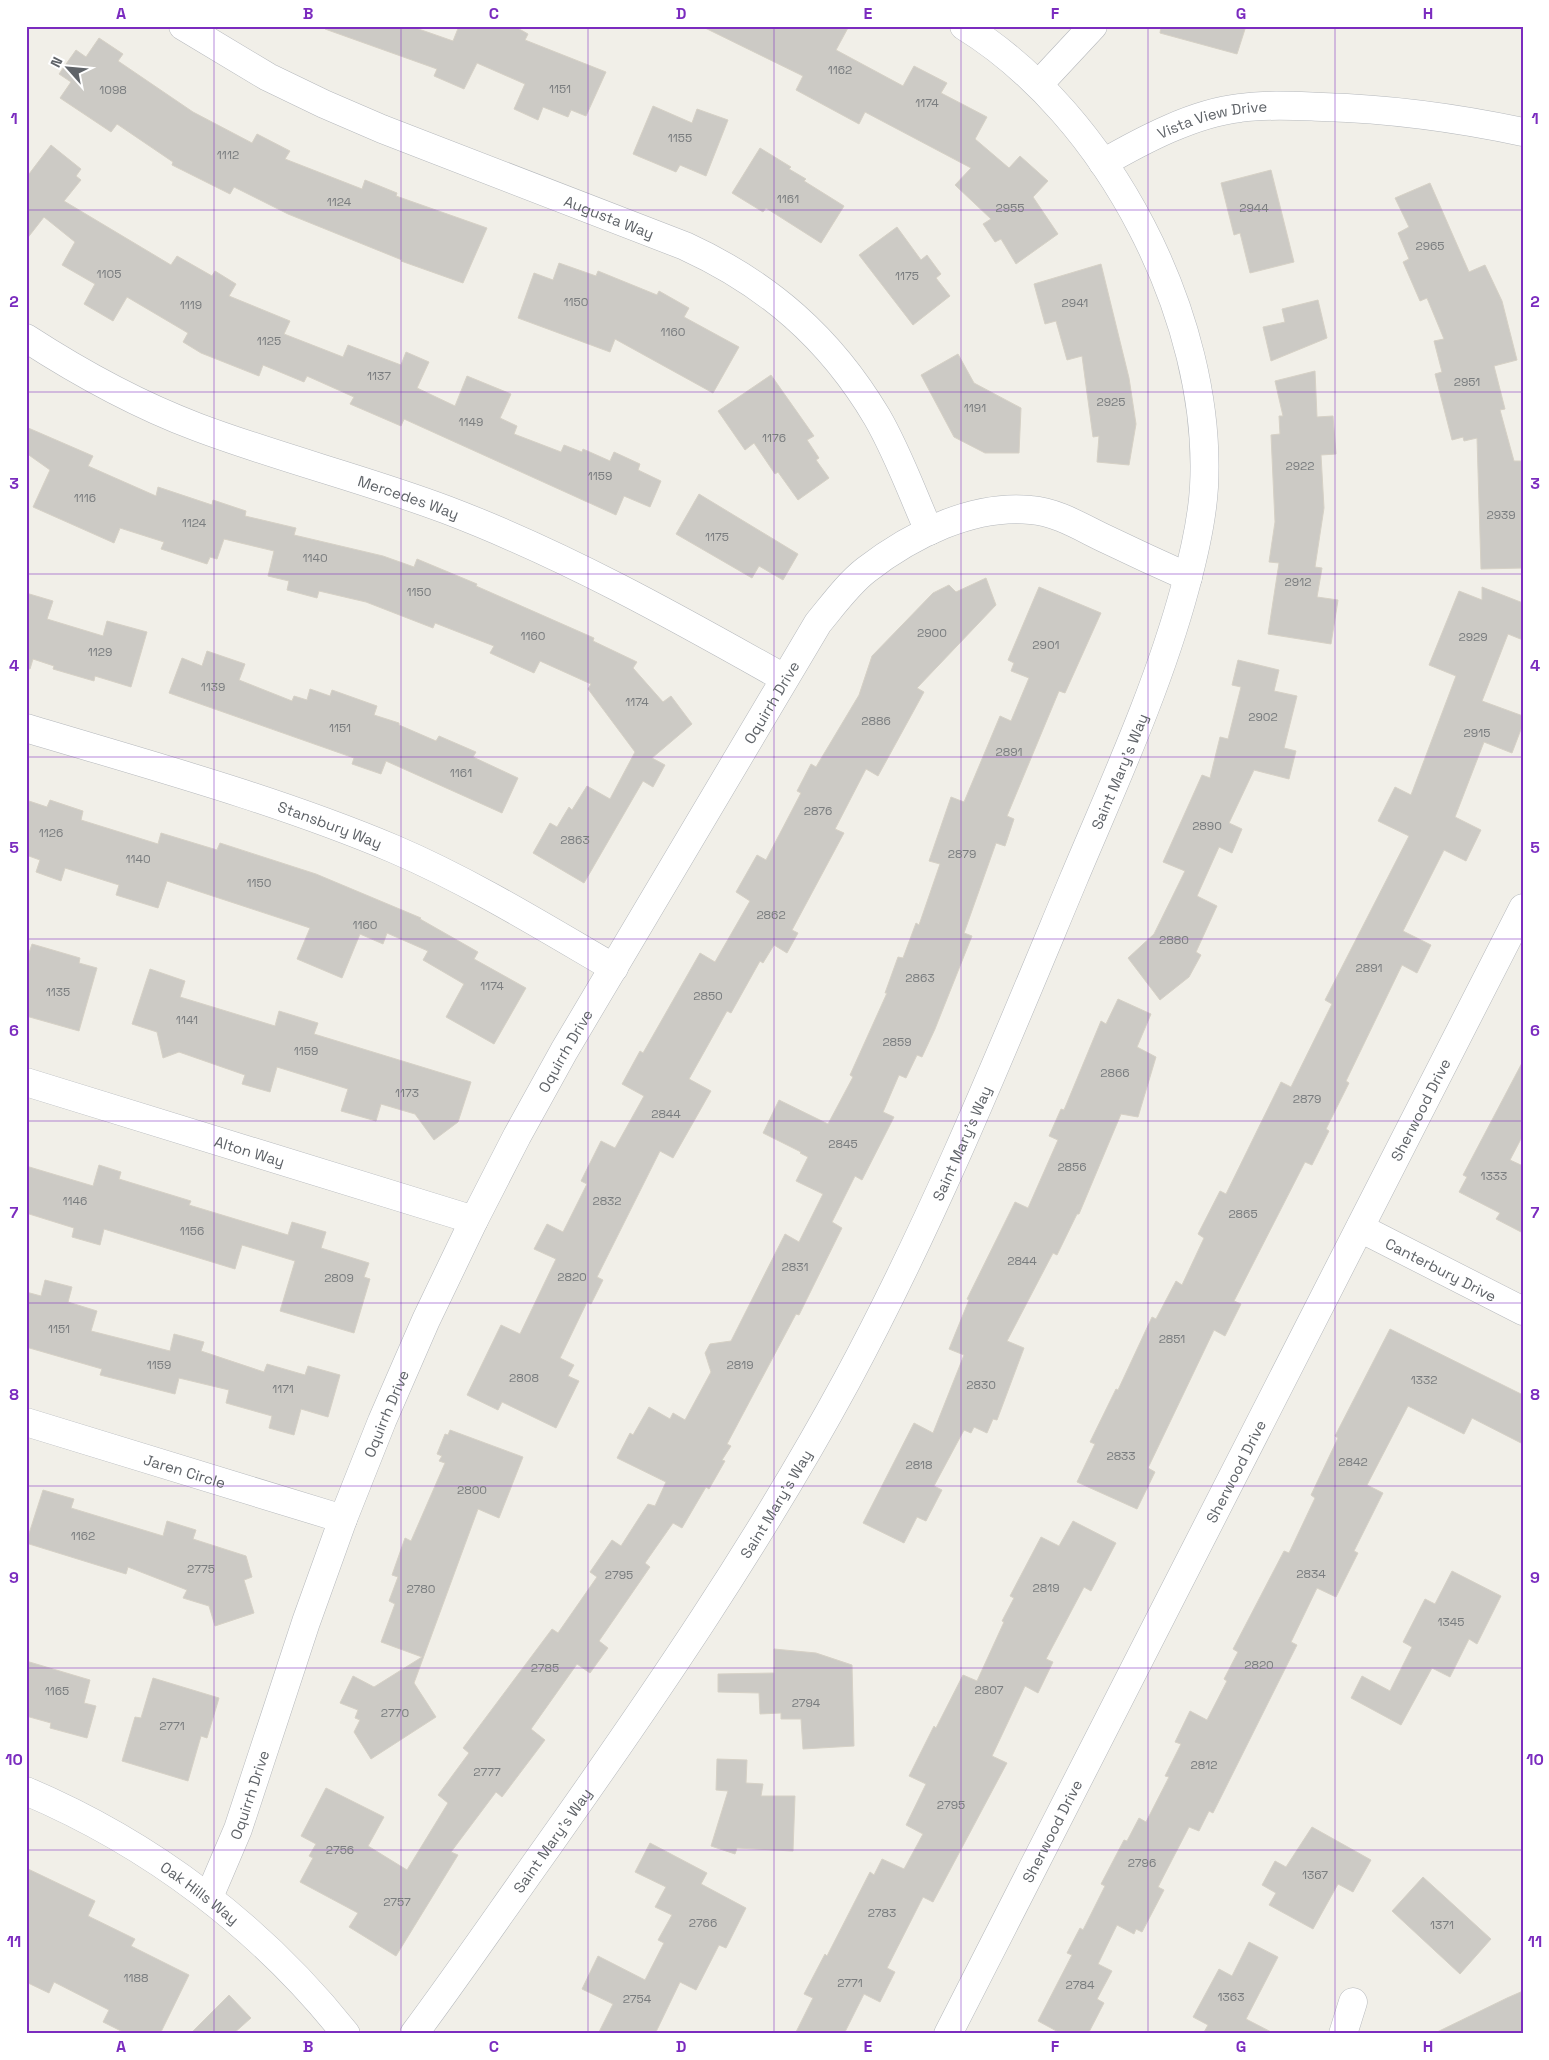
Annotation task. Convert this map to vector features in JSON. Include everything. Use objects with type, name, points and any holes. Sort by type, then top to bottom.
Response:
[{"type":"street","name":"Augusta Way","points":[[183,26],[268,77],[324,104],[382,129],[685,246],[714,259],[768,292],[814,334],[837,359],[877,418],[898,460],[929,531]]},
{"type":"street","points":[[964,26],[1009,58],[1039,84],[1062,108],[1103,163]]},
{"type":"street","points":[[1039,84],[1093,26]]},
{"type":"street","name":"Vista View Drive","points":[[1103,163],[1151,137],[1191,120],[1239,108],[1297,106],[1408,112],[1476,122],[1523,132]]},
{"type":"street","name":"Saint Mary's Way","points":[[414,2034],[606,1764],[751,1547],[848,1378],[924,1228],[963,1143],[1136,730],[1174,627],[1200,531],[1204,484],[1203,438],[1196,382],[1183,331],[1166,280],[1127,199],[1103,163]]},
{"type":"street","name":"Mercedes Way","points":[[26,338],[61,360],[152,409],[196,427],[410,497],[489,526],[544,550],[634,595],[784,678]]},
{"type":"street","name":"Oquirrh Drive","points":[[209,1896],[238,1829],[306,1622],[343,1519],[386,1411],[426,1320],[517,1136],[564,1051],[818,623],[865,570],[888,554],[929,531],[966,517],[1001,510],[1032,510],[1059,517],[1188,577]]},
{"type":"street","name":"Stansbury Way","points":[[26,728],[256,798],[395,850],[496,899],[614,968]]},
{"type":"street","name":"Sherwood Drive","points":[[948,2034],[1521,914]]},
{"type":"street","name":"Alton Way","points":[[26,1082],[474,1220]]},
{"type":"street","name":"Canterbury Drive","points":[[1360,1228],[1523,1311]]},
{"type":"street","name":"Jaren Circle","points":[[26,1422],[343,1519]]},
{"type":"street","name":"Oak Hills Way","points":[[26,1790],[81,1816],[209,1896],[239,1921],[299,1979],[346,2034]]},
{"type":"street","points":[[1343,2034],[1353,2002]]},
{"type":"building","points":[[326,26],[410,26],[453,41],[459,26],[514,26],[528,34],[525,40],[606,72],[586,116],[571,110],[568,117],[543,107],[538,120],[514,109],[525,84],[477,63],[464,89],[434,76],[437,69],[325,29]]},
{"type":"building","points":[[701,26],[849,26],[836,50],[903,86],[914,66],[947,83],[941,93],[987,117],[975,139],[1009,168],[1020,156],[1048,181],[1033,197],[1058,234],[1016,264],[1001,239],[995,242],[983,224],[991,219],[955,185],[971,168],[865,112],[859,124],[796,90],[803,76]]},
{"type":"building","points":[[1161,26],[1246,26],[1237,54],[1160,33]]},
{"type":"building","points":[[99,38],[123,54],[118,61],[193,112],[252,143],[257,134],[290,151],[285,159],[362,189],[365,180],[397,193],[396,196],[487,228],[463,283],[401,261],[288,214],[234,187],[230,194],[172,165],[173,162],[117,124],[111,132],[60,98],[71,82],[59,74],[76,50],[86,57]]},
{"type":"building","points":[[653,106],[692,123],[697,109],[728,120],[706,176],[680,165],[676,172],[633,154]]},
{"type":"building","points":[[51,145],[81,169],[76,176],[81,180],[64,201],[171,265],[177,256],[212,276],[215,271],[236,284],[229,296],[290,321],[284,334],[343,357],[348,345],[401,365],[406,352],[429,362],[417,388],[455,406],[467,376],[511,394],[500,418],[517,426],[514,434],[561,452],[564,445],[582,452],[583,449],[610,461],[614,452],[640,464],[638,470],[661,481],[650,507],[624,496],[616,515],[404,419],[401,426],[350,404],[354,397],[307,376],[304,382],[263,365],[259,376],[201,353],[183,342],[188,333],[127,297],[113,321],[84,304],[95,284],[62,265],[75,242],[44,217],[26,240],[26,178]]},
{"type":"building","points":[[760,148],[791,167],[789,169],[806,179],[804,181],[844,206],[821,243],[766,208],[763,212],[732,193]]},
{"type":"building","points":[[1271,170],[1294,262],[1250,273],[1240,233],[1234,235],[1221,183]]},
{"type":"building","points":[[1430,183],[1469,272],[1485,265],[1502,301],[1517,360],[1494,366],[1505,409],[1500,410],[1514,461],[1523,461],[1523,568],[1481,569],[1477,438],[1464,441],[1463,437],[1452,440],[1435,374],[1442,372],[1434,341],[1444,339],[1427,298],[1420,301],[1403,262],[1409,259],[1398,233],[1409,227],[1395,198]]},
{"type":"building","points":[[897,227],[921,260],[927,255],[941,274],[936,278],[950,296],[913,325],[859,255]]},
{"type":"building","points":[[559,263],[596,276],[598,271],[657,295],[659,291],[689,308],[684,317],[739,347],[713,393],[615,339],[610,352],[518,318],[534,273],[553,280]]},
{"type":"building","points":[[1101,264],[1129,378],[1136,424],[1129,465],[1097,462],[1099,436],[1093,437],[1082,356],[1067,360],[1056,321],[1045,324],[1034,284]]},
{"type":"building","points":[[1318,300],[1327,338],[1271,361],[1263,327],[1285,322],[1282,309]]},
{"type":"building","points":[[958,354],[974,383],[1021,408],[1019,453],[985,453],[954,437],[921,375]]},
{"type":"building","points":[[1315,371],[1317,417],[1333,416],[1336,454],[1321,455],[1324,508],[1315,567],[1322,568],[1317,597],[1338,600],[1331,644],[1268,634],[1279,563],[1269,562],[1275,522],[1271,435],[1280,434],[1279,416],[1283,416],[1275,381]]},
{"type":"building","points":[[771,375],[814,436],[807,440],[819,458],[816,460],[829,478],[798,500],[778,472],[775,474],[754,443],[745,450],[718,411]]},
{"type":"building","points":[[26,427],[93,456],[88,466],[156,496],[158,487],[212,505],[213,500],[246,511],[245,516],[296,528],[294,535],[383,556],[414,567],[417,559],[477,584],[476,586],[594,638],[593,641],[637,662],[633,668],[663,702],[671,696],[692,724],[652,758],[665,765],[653,787],[643,781],[584,883],[533,853],[550,823],[557,827],[569,807],[572,810],[587,786],[610,799],[635,752],[588,689],[591,684],[540,661],[534,673],[490,653],[494,646],[435,623],[433,628],[366,602],[319,591],[317,598],[287,590],[289,581],[268,576],[274,551],[224,539],[217,559],[210,557],[207,564],[161,549],[164,542],[120,528],[114,543],[33,507],[50,470],[26,453]]},
{"type":"building","points":[[699,494],[798,554],[783,580],[759,566],[752,578],[676,534]]},
{"type":"building","points":[[986,578],[996,605],[917,688],[924,692],[878,776],[866,769],[835,829],[844,833],[792,930],[798,933],[787,953],[774,945],[763,963],[760,961],[731,1013],[727,1011],[689,1079],[711,1091],[673,1158],[660,1151],[597,1277],[603,1280],[591,1304],[587,1302],[560,1358],[574,1365],[568,1376],[579,1381],[556,1428],[502,1402],[498,1410],[467,1395],[501,1325],[520,1334],[556,1259],[534,1249],[547,1224],[563,1232],[587,1184],[581,1181],[601,1141],[615,1148],[644,1096],[622,1084],[640,1051],[643,1053],[700,953],[715,962],[750,901],[736,892],[757,855],[766,860],[801,793],[797,791],[811,764],[816,767],[859,695],[872,656],[933,593],[949,585],[956,592]]},
{"type":"building","points":[[1039,587],[1101,613],[1065,693],[1059,691],[1007,816],[1014,819],[1005,846],[996,843],[964,933],[972,936],[935,1029],[922,1057],[917,1055],[906,1078],[899,1075],[883,1112],[894,1117],[862,1180],[855,1176],[832,1222],[842,1228],[799,1315],[796,1314],[727,1444],[731,1446],[722,1460],[725,1461],[709,1489],[706,1487],[682,1528],[673,1523],[645,1563],[650,1567],[599,1641],[608,1648],[590,1673],[577,1664],[531,1729],[545,1740],[502,1797],[496,1792],[451,1852],[458,1855],[396,1956],[349,1927],[358,1913],[300,1882],[313,1858],[309,1856],[316,1844],[301,1836],[326,1788],[384,1817],[368,1846],[407,1870],[448,1803],[438,1795],[469,1753],[463,1748],[552,1629],[558,1633],[597,1577],[590,1572],[612,1540],[621,1546],[648,1504],[655,1506],[666,1482],[617,1458],[630,1433],[633,1435],[649,1407],[670,1419],[673,1413],[685,1420],[711,1372],[705,1353],[710,1344],[731,1341],[785,1234],[799,1242],[823,1194],[796,1181],[808,1157],[763,1133],[779,1100],[828,1124],[853,1077],[850,1075],[887,993],[885,993],[898,957],[903,958],[916,923],[919,925],[940,864],[929,861],[951,797],[964,802],[1000,716],[1011,721],[1029,678],[1011,671],[1014,663],[1008,660]]},
{"type":"building","points":[[1482,587],[1523,603],[1523,640],[1508,634],[1482,701],[1523,716],[1523,724],[1512,753],[1484,742],[1455,817],[1481,830],[1466,861],[1444,850],[1403,931],[1431,945],[1417,973],[1402,965],[1346,1081],[1349,1083],[1326,1129],[1329,1131],[1312,1165],[1305,1162],[1234,1301],[1241,1304],[1225,1336],[1214,1330],[1148,1468],[1155,1472],[1137,1509],[1077,1482],[1095,1444],[1090,1442],[1116,1389],[1118,1390],[1152,1317],[1156,1319],[1176,1281],[1182,1285],[1204,1238],[1198,1234],[1220,1191],[1226,1194],[1281,1082],[1291,1087],[1332,1004],[1325,1000],[1409,836],[1378,821],[1395,787],[1411,795],[1456,676],[1429,665],[1459,591],[1482,600]]},
{"type":"building","points":[[26,593],[53,601],[47,619],[103,636],[107,621],[147,632],[131,687],[95,676],[94,681],[53,669],[54,666],[33,659],[30,669],[26,668]]},
{"type":"building","points":[[207,651],[245,664],[239,680],[292,701],[294,696],[307,700],[310,689],[330,696],[332,690],[377,706],[374,715],[399,723],[399,725],[436,741],[439,736],[476,752],[473,757],[518,778],[502,813],[386,761],[381,774],[352,764],[354,758],[169,693],[182,658],[202,666]]},
{"type":"building","points":[[1238,660],[1279,670],[1274,691],[1297,696],[1284,748],[1296,751],[1289,779],[1254,770],[1229,823],[1242,829],[1232,853],[1219,847],[1197,896],[1217,906],[1196,952],[1201,955],[1189,977],[1160,1000],[1128,958],[1154,934],[1185,871],[1163,862],[1202,775],[1210,778],[1220,737],[1228,739],[1241,687],[1232,685]]},
{"type":"building","points":[[26,800],[47,807],[50,800],[83,811],[81,820],[158,844],[161,833],[217,850],[220,843],[316,874],[421,918],[478,952],[474,959],[526,988],[494,1044],[446,1017],[464,984],[423,960],[428,951],[387,933],[383,944],[360,934],[342,978],[297,959],[310,928],[167,881],[158,908],[116,895],[119,885],[65,868],[61,881],[36,872],[40,860],[26,855]]},
{"type":"building","points":[[32,944],[80,958],[79,963],[97,968],[79,1031],[26,1016],[26,962]]},
{"type":"building","points":[[150,969],[185,981],[180,997],[275,1026],[279,1011],[318,1023],[314,1034],[471,1082],[458,1122],[434,1140],[415,1114],[381,1104],[376,1121],[341,1111],[348,1089],[277,1067],[270,1092],[242,1084],[245,1075],[179,1052],[163,1058],[157,1032],[132,1024]]},
{"type":"building","points":[[1118,999],[1151,1014],[1137,1047],[1156,1057],[1138,1117],[1121,1114],[1079,1214],[1077,1214],[1057,1255],[1053,1253],[1007,1341],[1024,1348],[997,1420],[993,1419],[987,1433],[974,1427],[971,1433],[964,1430],[934,1486],[942,1490],[926,1521],[917,1517],[904,1543],[863,1523],[914,1423],[933,1433],[964,1355],[949,1349],[969,1300],[967,1299],[1015,1202],[1028,1208],[1058,1140],[1049,1136],[1061,1109],[1064,1110],[1101,1021],[1106,1024]]},
{"type":"building","points":[[1523,1061],[1523,1135],[1510,1160],[1523,1166],[1523,1233],[1496,1219],[1500,1213],[1459,1192],[1467,1177],[1463,1175]]},
{"type":"building","points":[[99,1165],[121,1172],[119,1179],[191,1201],[189,1205],[288,1235],[292,1222],[326,1232],[321,1248],[369,1263],[364,1277],[370,1279],[354,1333],[280,1311],[295,1261],[242,1245],[235,1269],[104,1229],[100,1245],[72,1237],[74,1228],[26,1213],[26,1166],[93,1186]]},
{"type":"building","points":[[45,1280],[72,1287],[68,1302],[97,1311],[91,1331],[170,1351],[174,1334],[204,1342],[201,1351],[264,1372],[267,1364],[305,1375],[308,1366],[340,1375],[328,1417],[301,1409],[294,1435],[269,1428],[272,1416],[226,1403],[229,1390],[179,1378],[175,1394],[100,1375],[102,1369],[26,1347],[26,1292],[41,1296]]},
{"type":"building","points":[[1390,1329],[1523,1395],[1523,1444],[1472,1418],[1464,1434],[1408,1406],[1367,1485],[1383,1493],[1354,1551],[1358,1553],[1336,1597],[1317,1588],[1291,1642],[1297,1645],[1213,1813],[1209,1811],[1199,1831],[1189,1827],[1158,1887],[1164,1890],[1142,1932],[1136,1929],[1134,1934],[1117,1925],[1098,1964],[1112,1971],[1097,1999],[1104,2003],[1088,2034],[1062,2034],[1038,2021],[1072,1955],[1067,1953],[1080,1928],[1083,1930],[1105,1886],[1101,1884],[1124,1840],[1127,1841],[1139,1818],[1146,1822],[1169,1777],[1165,1776],[1181,1744],[1175,1742],[1190,1711],[1207,1720],[1227,1681],[1224,1679],[1238,1652],[1233,1649],[1284,1551],[1289,1553],[1315,1498],[1311,1495],[1338,1438],[1335,1436]]},
{"type":"building","points":[[450,1430],[523,1457],[499,1518],[478,1509],[414,1683],[436,1717],[371,1759],[354,1732],[360,1720],[355,1718],[358,1710],[340,1703],[353,1676],[374,1687],[422,1657],[381,1642],[395,1604],[389,1601],[398,1577],[392,1575],[405,1538],[411,1541],[445,1463],[439,1461],[442,1456],[437,1454],[445,1434],[448,1435]]},
{"type":"building","points":[[43,1490],[74,1499],[71,1508],[163,1536],[167,1521],[196,1530],[193,1539],[246,1556],[252,1577],[244,1580],[254,1613],[215,1626],[209,1606],[183,1598],[187,1590],[128,1567],[126,1574],[26,1543]]},
{"type":"building","points":[[1073,1521],[1116,1543],[1091,1591],[1084,1587],[1046,1659],[1053,1662],[1038,1693],[1025,1686],[992,1756],[1007,1763],[933,1902],[923,1897],[887,1968],[895,1972],[880,2002],[864,1994],[844,2034],[795,2034],[813,1998],[804,1994],[825,1954],[827,1956],[870,1872],[874,1875],[882,1859],[904,1869],[923,1834],[906,1825],[926,1784],[909,1776],[934,1726],[936,1728],[963,1675],[977,1681],[1004,1622],[1002,1621],[1014,1598],[1010,1596],[1041,1537],[1059,1546]]},
{"type":"building","points":[[1452,1571],[1501,1596],[1477,1644],[1469,1639],[1450,1677],[1432,1668],[1401,1725],[1351,1698],[1362,1676],[1390,1691],[1412,1647],[1403,1642],[1425,1599],[1435,1604]]},
{"type":"building","points":[[774,1649],[816,1653],[852,1665],[854,1746],[803,1749],[801,1719],[781,1719],[781,1713],[760,1714],[759,1693],[718,1692],[718,1674],[774,1673]]},
{"type":"building","points":[[26,1661],[90,1680],[84,1703],[96,1706],[87,1738],[50,1728],[51,1723],[26,1716]]},
{"type":"building","points":[[153,1678],[219,1698],[207,1738],[201,1736],[188,1781],[122,1761],[135,1717],[141,1718]]},
{"type":"building","points":[[717,1759],[747,1760],[746,1783],[763,1784],[761,1796],[795,1796],[793,1851],[737,1848],[735,1854],[711,1846],[728,1791],[716,1790]]},
{"type":"building","points":[[1312,1827],[1371,1860],[1353,1892],[1338,1884],[1313,1929],[1269,1905],[1276,1893],[1262,1885],[1275,1861],[1286,1867]]},
{"type":"building","points":[[650,1843],[707,1873],[701,1884],[746,1908],[726,1948],[719,1945],[696,1990],[680,1982],[655,2034],[598,2034],[613,2004],[582,1989],[598,1956],[645,1980],[664,1943],[658,1940],[672,1915],[655,1907],[666,1887],[635,1872]]},
{"type":"building","points":[[26,1868],[95,1901],[88,1916],[135,1939],[131,1946],[189,1975],[160,2034],[127,2034],[103,2022],[109,2010],[54,1982],[49,1993],[26,1982]]},
{"type":"building","points":[[1423,1877],[1491,1939],[1460,1974],[1392,1911]]},
{"type":"building","points":[[1249,1942],[1278,1957],[1246,2019],[1275,2034],[1203,2034],[1208,2025],[1193,2017],[1219,1969],[1232,1976]]},
{"type":"building","points":[[1523,1991],[1523,2034],[1433,2034],[1507,1998]]},
{"type":"building","points":[[229,1995],[251,2018],[233,2034],[190,2034]]}]
